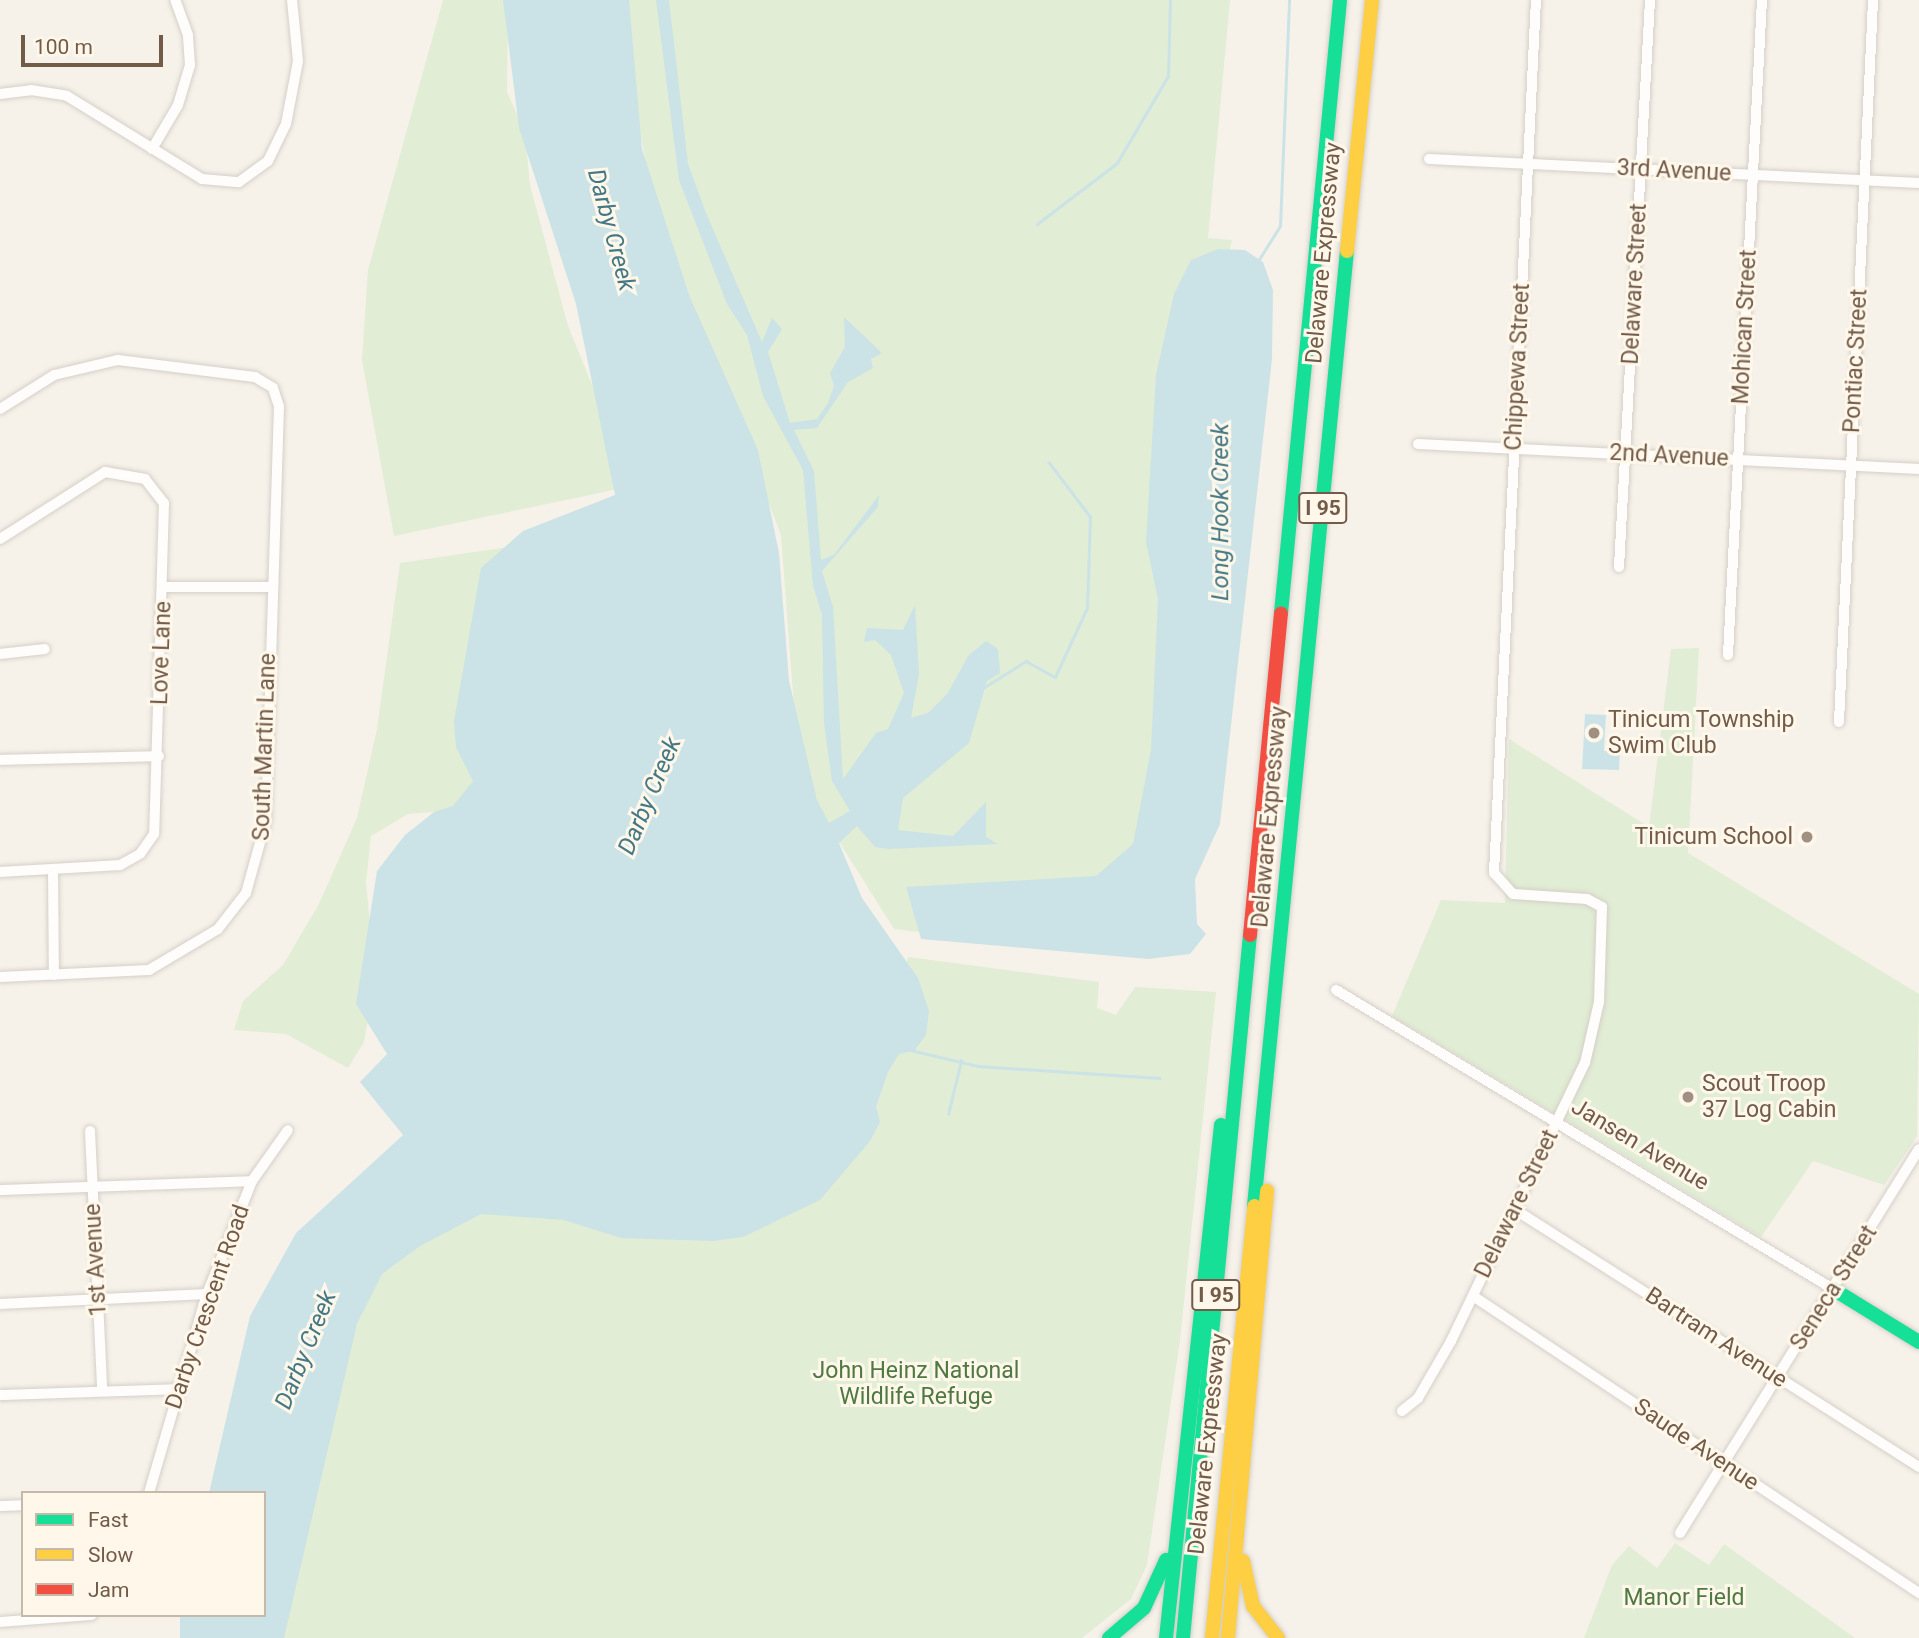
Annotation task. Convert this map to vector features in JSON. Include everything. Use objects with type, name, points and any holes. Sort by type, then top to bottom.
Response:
[{"type":"main road","name":"Delaware Expressway","points":[[1184,1638],[1340,0]]},
{"type":"main road","name":"Delaware Expressway","points":[[1212,1638],[1372,0]]},
{"type":"main road","points":[[1166,1638],[1211,1192],[1248,952]]},
{"type":"main road","points":[[1228,1638],[1272,1128],[1274,1017]]},
{"type":"main road","name":"Jansen Avenue","points":[[1833,1289],[1919,1342]]},
{"type":"main road","points":[[1109,1638],[1139,1615],[1159,1583],[1180,1489]]},
{"type":"main road","points":[[1241,1505],[1247,1591],[1278,1638]]},
{"type":"street","points":[[152,149],[178,106],[190,65],[188,35],[175,0]]},
{"type":"street","points":[[0,94],[31,90],[67,96],[152,149],[218,184],[259,170],[279,143],[297,80],[292,0]]},
{"type":"street","name":"Chippewa Street","points":[[1501,734],[1536,0]]},
{"type":"street","name":"Delaware Street","points":[[1619,567],[1650,0]]},
{"type":"street","name":"Mohican Street","points":[[1728,655],[1762,0]]},
{"type":"street","name":"Pontiac Street","points":[[1839,722],[1873,0]]},
{"type":"street","name":"3rd Avenue","points":[[1429,159],[1919,183]]},
{"type":"street","name":"South Martin Lane","points":[[0,409],[54,375],[118,360],[267,383],[279,407],[270,587],[266,821],[246,893],[218,929],[171,962],[126,975],[0,977]]},
{"type":"street","name":"2nd Avenue","points":[[1418,444],[1919,468]]},
{"type":"street","name":"Love Lane","points":[[0,539],[97,475],[138,475],[164,503],[157,824],[140,854],[111,866],[0,872]]},
{"type":"street","points":[[164,587],[270,587]]},
{"type":"street","points":[[0,654],[45,649]]},
{"type":"street","name":"Delaware Street","points":[[1402,1411],[1418,1398],[1473,1296],[1557,1120],[1596,1025],[1603,910],[1592,900],[1513,894],[1496,882],[1501,734]]},
{"type":"street","points":[[0,761],[159,756]]},
{"type":"street","points":[[53,870],[54,975]]},
{"type":"street","name":"Jansen Avenue","points":[[1336,990],[1557,1120],[1833,1289]]},
{"type":"street","name":"Darby Crescent Road","points":[[150,1491],[207,1294],[251,1181],[288,1130]]},
{"type":"street","name":"1st Avenue","points":[[90,1131],[102,1390]]},
{"type":"street","name":"Seneca Street","points":[[1680,1533],[1919,1149]]},
{"type":"street","points":[[0,1190],[251,1181]]},
{"type":"street","name":"Bartram Avenue","points":[[1514,1209],[1919,1467]]},
{"type":"street","points":[[0,1304],[207,1294]]},
{"type":"street","name":"Saude Avenue","points":[[1473,1296],[1919,1593]]},
{"type":"street","points":[[0,1395],[178,1389]]},
{"type":"street","points":[[0,1506],[21,1505]]},
{"type":"street","points":[[0,1622],[66,1617]]},
{"type":"green space","points":[[443,0],[508,0],[507,92],[525,132],[530,185],[568,326],[602,409],[623,488],[394,536],[362,360],[368,270]]},
{"type":"green space","points":[[614,0],[1230,0],[1208,238],[1232,240],[1217,309],[1150,827],[1070,950],[894,929],[821,813],[796,733],[781,535],[766,496],[745,477],[647,168]]},
{"type":"green space","points":[[637,528],[480,808],[408,814],[371,836],[366,882],[375,979],[364,1042],[348,1068],[286,1034],[234,1030],[243,1001],[283,965],[319,904],[357,818],[377,729],[400,563]]},
{"type":"green space","points":[[1699,648],[1688,853],[1919,994],[1917,1136],[1884,1185],[1813,1161],[1761,1237],[1392,1016],[1441,900],[1505,903],[1509,739],[1649,827],[1671,649]]},
{"type":"green space","name":"John Heinz National Wildlife Refuge","points":[[908,957],[1099,982],[1097,1008],[1116,1015],[1135,987],[1216,992],[1180,1340],[1147,1565],[1131,1599],[1082,1638],[269,1638],[337,1375],[385,1256],[906,966]]},
{"type":"green space","name":"Manor Field","points":[[1675,1543],[1709,1565],[1724,1544],[1855,1638],[1584,1638],[1612,1565],[1629,1546],[1657,1568]]},
{"type":"water","name":"Darby Creek","points":[[503,0],[629,0],[642,149],[689,295],[758,450],[779,553],[789,681],[817,800],[829,823],[850,811],[832,781],[824,723],[822,615],[813,586],[803,470],[763,396],[747,335],[727,304],[679,180],[656,0],[669,0],[688,164],[706,213],[762,342],[772,318],[782,329],[768,352],[790,423],[817,419],[828,403],[834,386],[830,373],[845,347],[844,317],[882,353],[871,359],[873,368],[848,382],[817,428],[794,430],[814,471],[821,560],[834,555],[879,495],[878,507],[822,571],[833,607],[843,779],[876,733],[888,729],[904,693],[891,655],[875,640],[864,642],[867,628],[903,630],[915,605],[919,674],[911,718],[928,713],[948,693],[968,656],[986,641],[998,649],[1000,673],[987,681],[969,743],[903,798],[898,830],[953,836],[986,802],[986,837],[998,844],[889,849],[875,847],[857,826],[839,843],[862,898],[918,978],[929,1011],[926,1035],[914,1051],[899,1054],[888,1072],[876,1107],[880,1122],[870,1141],[820,1200],[743,1237],[713,1241],[621,1238],[564,1220],[481,1214],[420,1246],[382,1274],[357,1324],[284,1638],[180,1638],[180,1617],[266,1617],[266,1491],[209,1491],[250,1316],[296,1233],[403,1135],[360,1082],[387,1054],[356,1004],[377,871],[405,835],[434,812],[453,806],[473,781],[456,747],[454,721],[481,568],[523,531],[615,495],[576,304],[519,128]]},
{"type":"water","points":[[1218,249],[1245,250],[1263,262],[1273,290],[1272,359],[1220,824],[1195,879],[1197,924],[1206,934],[1190,954],[1148,959],[921,939],[906,887],[1096,876],[1133,844],[1151,750],[1158,599],[1146,542],[1156,375],[1174,294],[1191,260]]},
{"type":"water","name":"Tinicum Township Swim Club","points":[[1585,714],[1606,715],[1604,751],[1620,752],[1619,770],[1582,769]]},
{"type":"waterway","points":[[1037,224],[1117,163],[1168,76],[1170,0]]},
{"type":"waterway","name":"Long Hook Creek","points":[[1258,261],[1280,226],[1289,0]]},
{"type":"waterway","points":[[983,688],[1026,661],[1055,677],[1087,608],[1090,517],[1049,463]]},
{"type":"waterway","points":[[911,1050],[978,1066],[1160,1078]]},
{"type":"waterway","points":[[948,1114],[961,1061]]},
{"type":"traffic: fast","points":[[1281,613],[1340,0]]},
{"type":"traffic: fast","points":[[1254,1206],[1347,251]]},
{"type":"traffic: fast","points":[[1183,1638],[1250,935]]},
{"type":"traffic: fast","points":[[1166,1638],[1221,1125]]},
{"type":"traffic: fast","points":[[1833,1289],[1919,1342]]},
{"type":"traffic: fast","points":[[1109,1638],[1144,1608],[1166,1560]]},
{"type":"traffic: slow","points":[[1347,251],[1372,0]]},
{"type":"traffic: slow","points":[[1228,1638],[1267,1191]]},
{"type":"traffic: slow","points":[[1212,1638],[1254,1206]]},
{"type":"traffic: slow","points":[[1243,1561],[1253,1606],[1278,1638]]},
{"type":"traffic: jam","points":[[1250,935],[1281,613]]},
{"type":"place","name":"Tinicum Township Swim Club","points":[[1594,733]]},
{"type":"place","name":"Tinicum School","points":[[1807,837]]},
{"type":"place","name":"Scout Troop 37 Log Cabin","points":[[1688,1097]]}]
